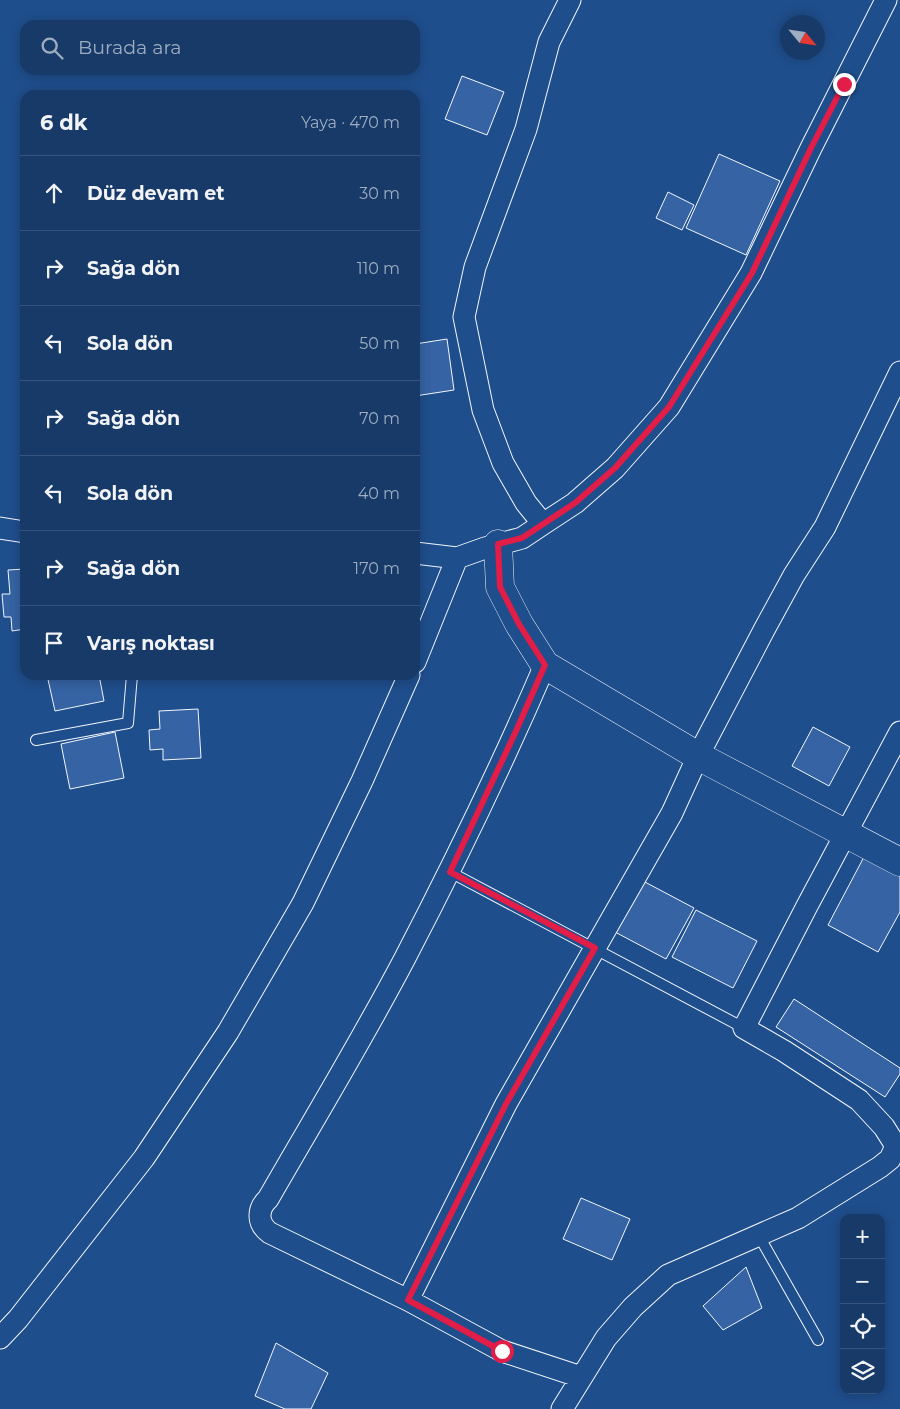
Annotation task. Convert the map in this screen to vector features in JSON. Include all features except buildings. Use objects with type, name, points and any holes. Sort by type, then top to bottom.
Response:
[{"type":"street","points":[[543,524],[526,503],[503,463],[484,410],[464,317],[475,267],[526,128],[548,42],[570,0]]},
{"type":"street","points":[[420,553],[457,558],[522,538],[575,503],[615,468],[669,407],[752,273],[811,148],[886,0]]},
{"type":"street","points":[[408,1300],[506,1104],[672,813],[698,756],[772,614],[794,575],[825,527],[900,372]]},
{"type":"street","points":[[0,528],[20,531]]},
{"type":"street","points":[[498,544],[500,587],[519,624],[545,665],[698,756],[900,862]]},
{"type":"street","points":[[420,650],[457,558]]},
{"type":"street","points":[[545,665],[490,789],[404,961],[264,1203],[260,1215],[263,1226],[270,1233],[408,1300],[502,1351],[581,1377]]},
{"type":"street","points":[[0,1338],[18,1320],[144,1158],[228,1032],[303,903],[362,781],[407,680]]},
{"type":"street","points":[[562,1409],[606,1338],[633,1307],[668,1275],[798,1218],[880,1167],[890,1159],[898,1145],[859,1100],[744,1028],[900,732]]},
{"type":"lane","points":[[36,740],[128,723],[132,680]]},
{"type":"lane","points":[[450,872],[744,1028]]},
{"type":"lane","points":[[759,1236],[818,1340]]},
{"type":"route","points":[[502,1351],[408,1300],[506,1104],[595,948],[450,872],[545,665],[519,624],[500,587],[498,544],[522,538],[575,503],[615,468],[669,407],[752,273],[811,148],[844,84]]}]
